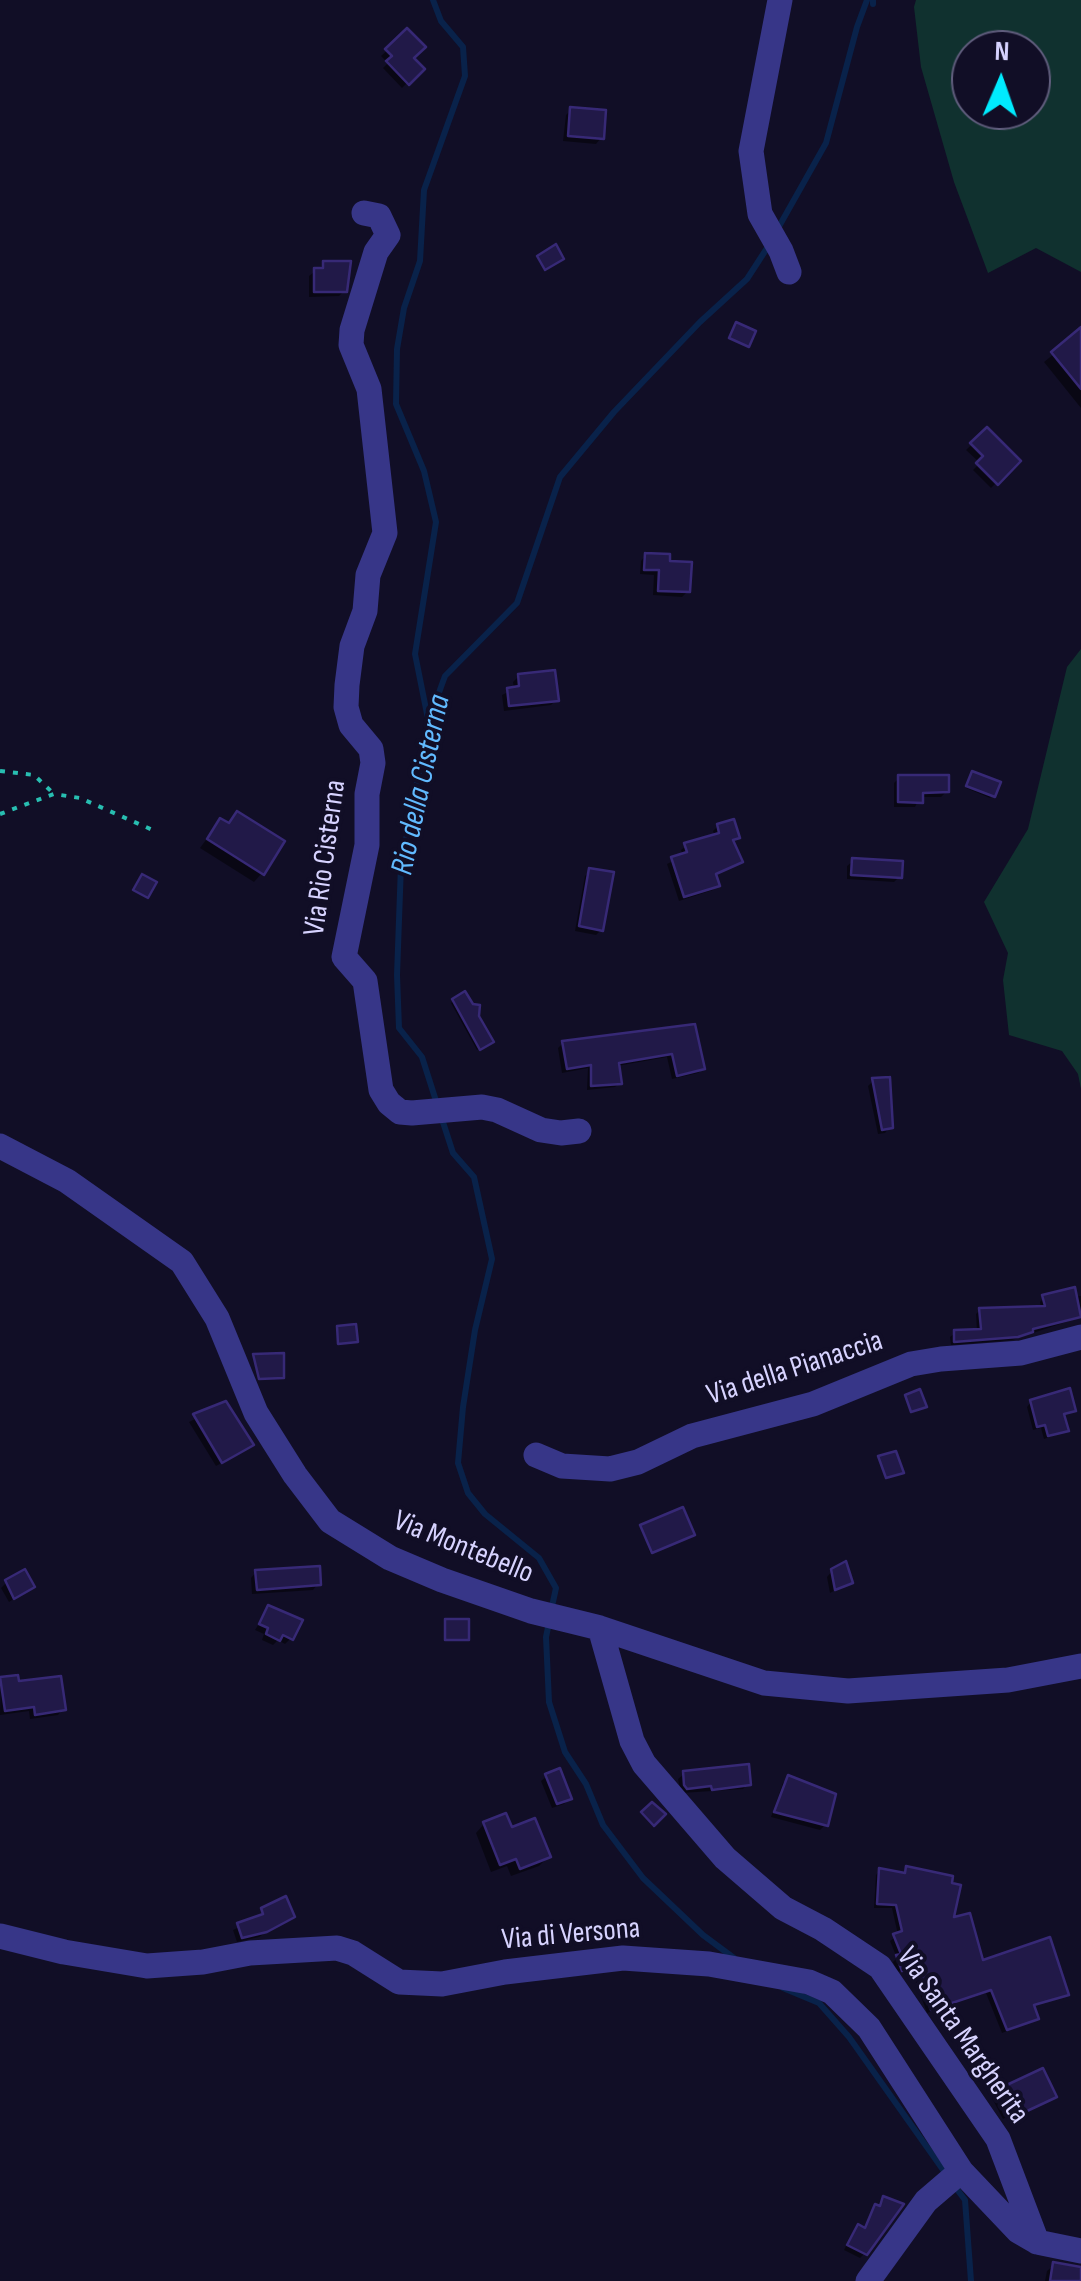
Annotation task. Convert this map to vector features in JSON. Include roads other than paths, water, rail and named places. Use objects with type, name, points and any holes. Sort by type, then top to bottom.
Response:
[{"type":"street","points":[[780,0],[751,151],[760,214],[780,251]]},
{"type":"street","name":"Via Rio Cisterna","points":[[364,213],[380,216],[388,235],[376,252],[352,330],[352,344],[369,389],[385,532],[368,576],[365,612],[352,646],[347,685],[346,707],[351,725],[371,749],[373,763],[367,794],[367,845],[344,957],[364,981],[381,1090],[400,1112],[497,1110],[540,1130],[561,1134],[578,1131]]},
{"type":"street","name":"Via Montebello","points":[[0,1146],[67,1180],[182,1262],[217,1318],[256,1413],[295,1475],[330,1521],[390,1558],[531,1611],[600,1628],[764,1682],[848,1691],[1008,1680],[1081,1666]]},
{"type":"street","name":"Via della Pianaccia","points":[[536,1455],[562,1466],[610,1469],[638,1462],[692,1436],[814,1404],[911,1364],[1021,1353],[1081,1337]]},
{"type":"street","name":"Via Santa Margherita","points":[[600,1628],[632,1741],[644,1764],[725,1858],[783,1908],[880,1967],[998,2139],[1037,2242]]},
{"type":"street","name":"Via di Versona","points":[[0,1936],[147,1966],[203,1962],[250,1952],[337,1948],[399,1982],[442,1984],[623,1958],[708,1964],[788,1978],[832,1992],[869,2028],[952,2178],[1037,2242]]},
{"type":"street","points":[[872,2279],[912,2217],[952,2178]]},
{"type":"street","points":[[1037,2242],[1081,2251]]},
{"type":"waterway","points":[[428,719],[415,654],[436,522],[424,471],[396,404],[397,349],[404,308],[420,261],[424,190],[465,76],[463,47],[441,21],[433,0]]},
{"type":"waterway","name":"Rio della Cisterna","points":[[777,230],[826,143],[867,0]]},
{"type":"waterway","name":"Rio della Cisterna","points":[[437,1104],[422,1057],[399,1028],[397,975],[401,865],[429,720],[445,676],[517,603],[560,477],[614,412],[747,279],[769,245]]},
{"type":"waterway","name":"Rio della Cisterna","points":[[441,1116],[453,1153],[474,1177],[492,1259],[475,1330],[458,1463],[468,1493],[485,1514],[539,1558],[556,1588],[551,1611]]},
{"type":"waterway","name":"Rio della Cisterna","points":[[549,1623],[549,1702],[565,1752],[586,1784],[603,1825],[643,1878],[703,1935],[734,1958]]},
{"type":"waterway","points":[[783,1988],[819,2003],[849,2037],[946,2174]]},
{"type":"waterway","points":[[953,2184],[965,2200],[971,2281]]}]
